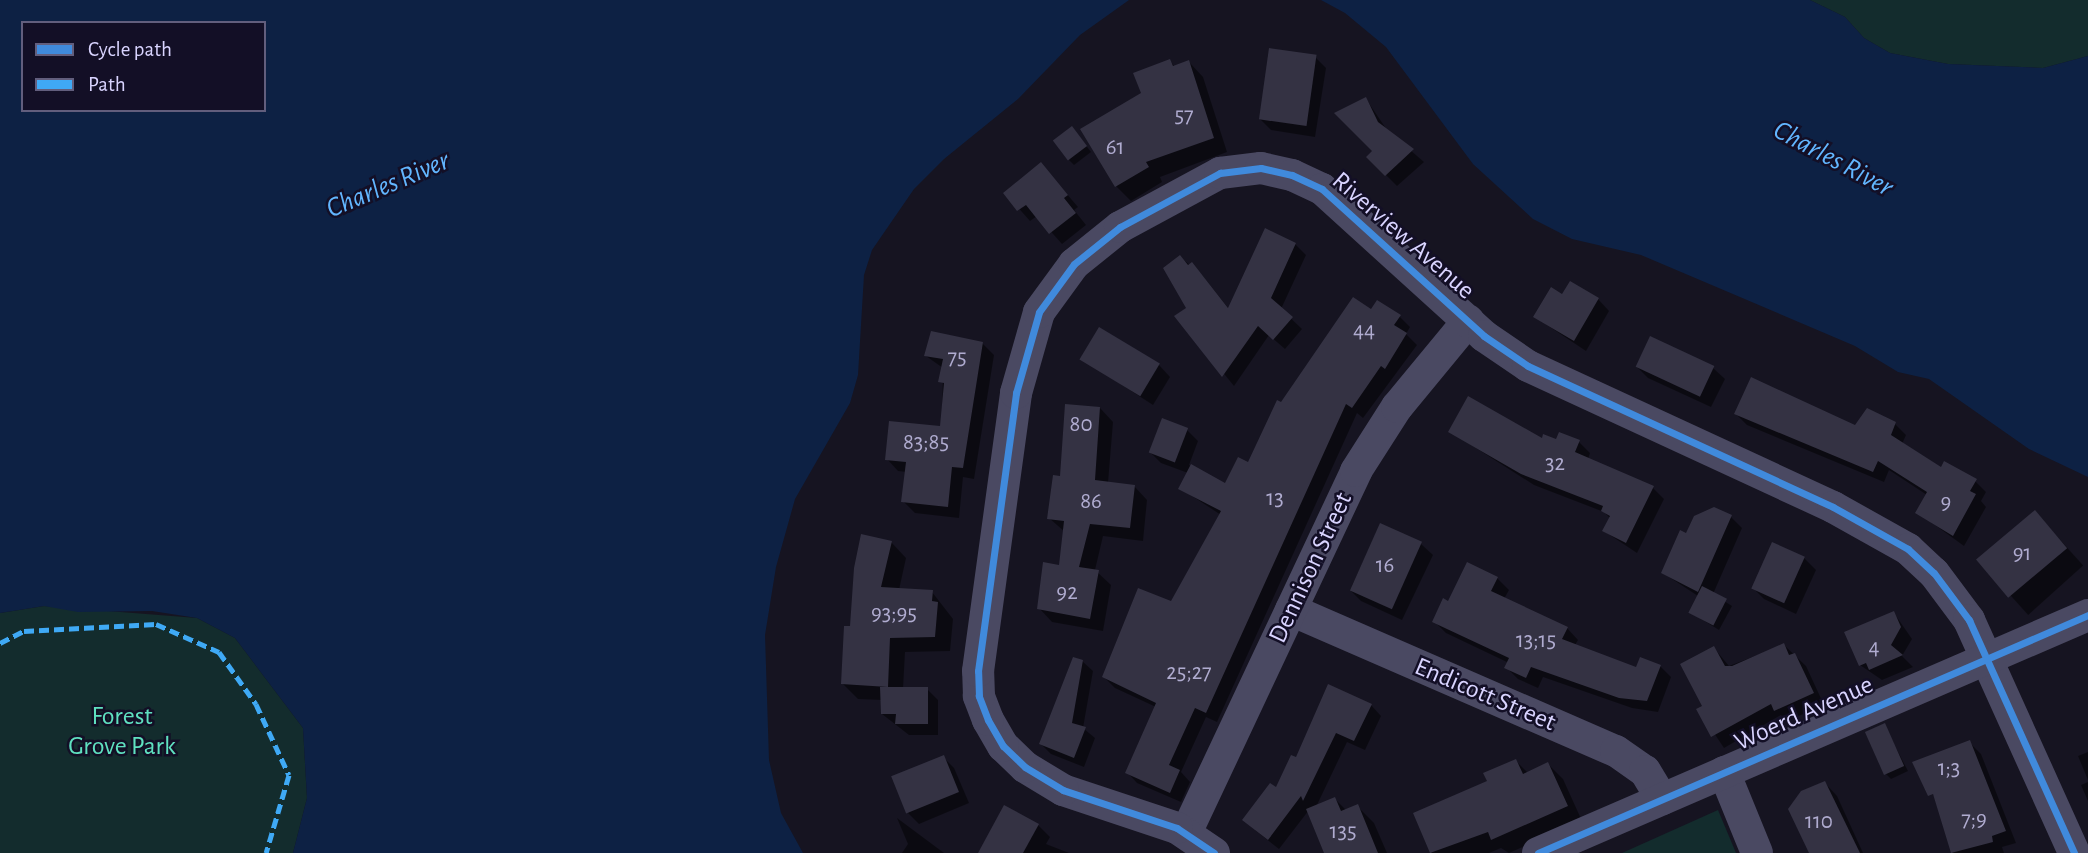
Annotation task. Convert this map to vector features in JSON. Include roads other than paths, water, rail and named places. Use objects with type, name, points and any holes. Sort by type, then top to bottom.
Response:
[{"type":"street","name":"Riverview Avenue","points":[[1214,853],[1186,833],[1063,790],[1037,776],[1003,746],[979,696],[979,659],[1016,393],[1039,312],[1074,264],[1120,227],[1220,173],[1261,168],[1292,175],[1322,189],[1498,348],[1544,375],[1879,530],[1934,573],[1959,604],[1987,657],[2074,853]]},
{"type":"street","name":"Dennison Street","points":[[1186,833],[1369,449],[1397,407],[1468,321]]},
{"type":"street","name":"Endicott Street","points":[[1291,610],[1616,751],[1645,771],[1662,799]]},
{"type":"street","name":"Woerd Avenue","points":[[1543,852],[2088,615]]},
{"type":"street","points":[[1724,772],[1757,853]]},
{"type":"water","name":"Charles River","points":[[0,0],[1129,0],[1080,35],[1018,99],[944,159],[914,189],[872,250],[864,275],[858,375],[850,403],[795,499],[776,567],[765,635],[769,760],[781,813],[803,853],[293,853],[307,798],[303,728],[235,638],[197,618],[152,611],[78,612],[44,606],[0,613]]},
{"type":"water","name":"Charles River","points":[[1321,0],[1810,0],[1845,17],[1864,38],[1890,53],[1948,64],[2043,68],[2088,56],[2088,477],[2029,449],[1929,379],[1898,372],[1855,346],[1641,255],[1572,239],[1533,219],[1473,164],[1386,47],[1345,13]]},
{"type":"park label","name":"Forest Grove Park","points":[[122,732]]}]
